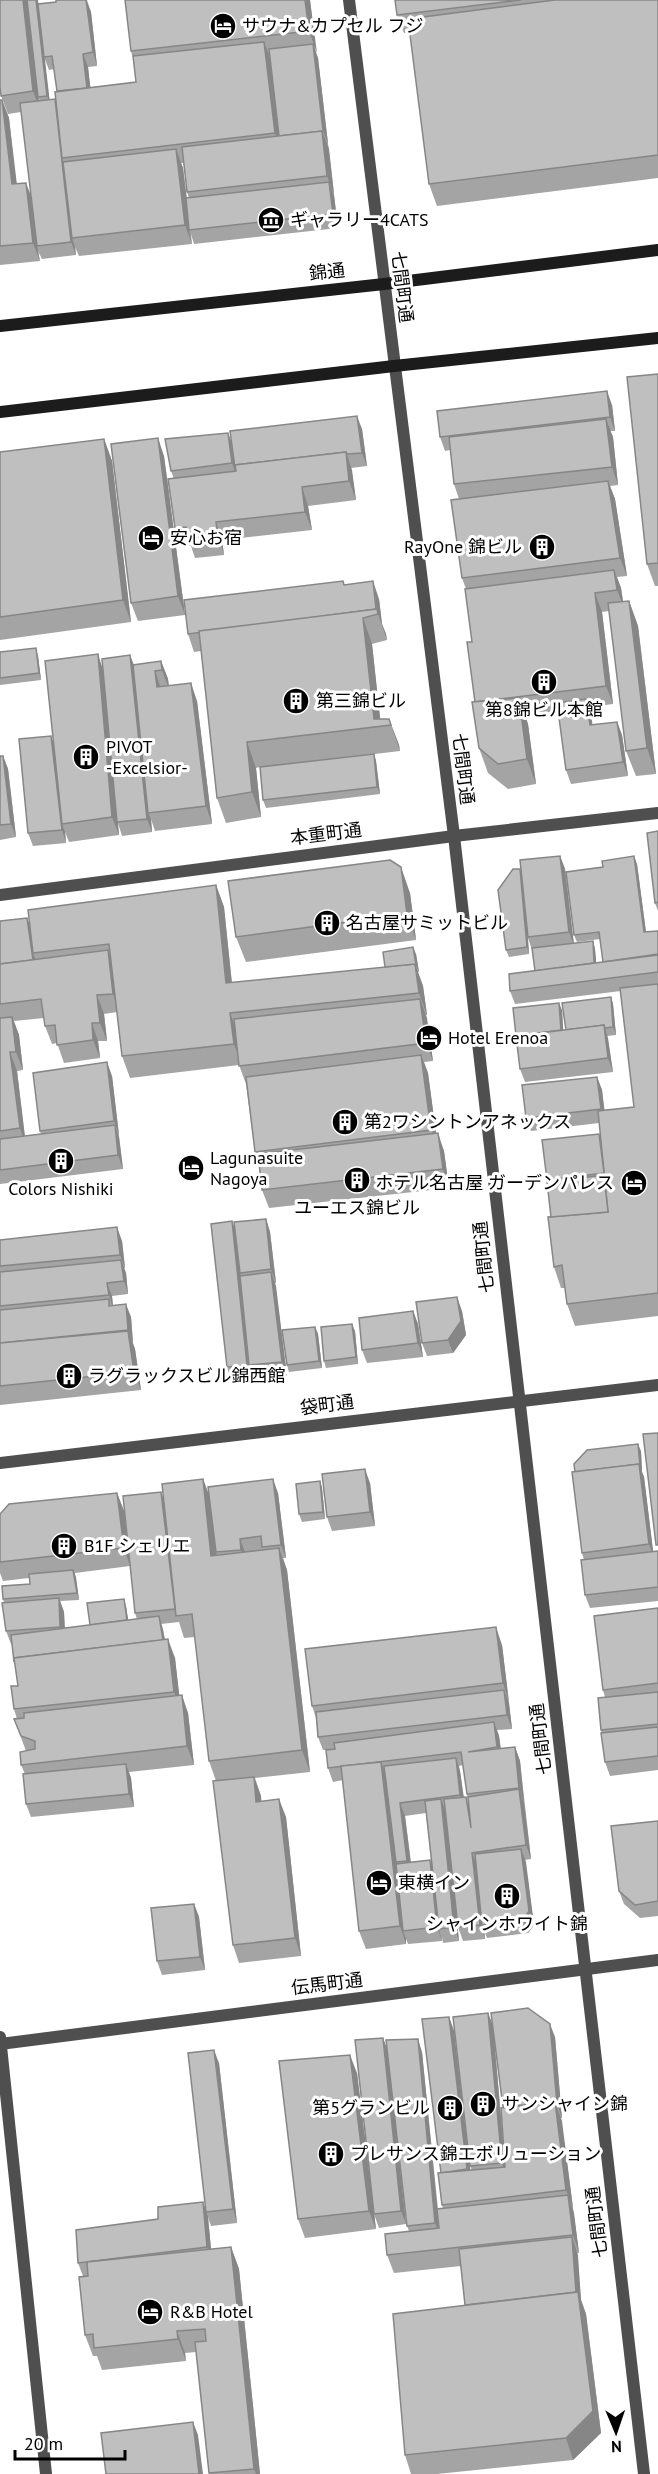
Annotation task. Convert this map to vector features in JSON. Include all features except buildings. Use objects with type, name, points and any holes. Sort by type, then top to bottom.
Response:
[{"type":"street","name":"七間町通","points":[[349,0],[454,836],[644,2474]]},
{"type":"street","name":"錦通","points":[[0,326],[384,284],[658,250]]},
{"type":"street","points":[[0,412],[658,338]]},
{"type":"street","name":"本重町通","points":[[0,895],[454,836],[658,813]]},
{"type":"street","name":"袋町通","points":[[0,1463],[658,1384]]},
{"type":"street","name":"伝馬町通","points":[[0,2042],[658,1960]]},
{"type":"street","points":[[0,2042],[46,2474]]},
{"type":"place","name":"サウナ&カプセル フジ","points":[[223,26]]},
{"type":"place","name":"ギャラリー4CATS","points":[[271,220]]},
{"type":"place","name":"安心お宿","points":[[151,538]]},
{"type":"place","name":"RayOne 錦ビル","points":[[542,547]]},
{"type":"place","name":"第8錦ビル本館","points":[[544,682]]},
{"type":"place","name":"第三錦ビル","points":[[296,701]]},
{"type":"place","name":"PIVOT -Excelsior-","points":[[86,757]]},
{"type":"place","name":"名古屋サミットビル","points":[[327,923]]},
{"type":"place","name":"Hotel Erenoa","points":[[429,1038]]},
{"type":"place","name":"第2ワシントンアネックス","points":[[345,1122]]},
{"type":"place","name":"Colors Nishiki","points":[[61,1161]]},
{"type":"place","name":"Lagunasuite Nagoya","points":[[191,1168]]},
{"type":"place","name":"ユーエス錦ビル","points":[[357,1180]]},
{"type":"place","name":"ホテル名古屋 ガーデンパレス","points":[[634,1183]]},
{"type":"place","name":"ラグラックスビル錦西館","points":[[69,1376]]},
{"type":"place","name":"B1F シェリエ","points":[[64,1546]]},
{"type":"place","name":"東横イン","points":[[379,1883]]},
{"type":"place","name":"シャインホワイト錦","points":[[507,1896]]},
{"type":"place","name":"サンシャイン錦","points":[[483,2104]]},
{"type":"place","name":"第5グランビル","points":[[450,2108]]},
{"type":"place","name":"プレサンス錦エボリューション","points":[[331,2154]]},
{"type":"place","name":"R&B Hotel","points":[[150,2312]]}]
